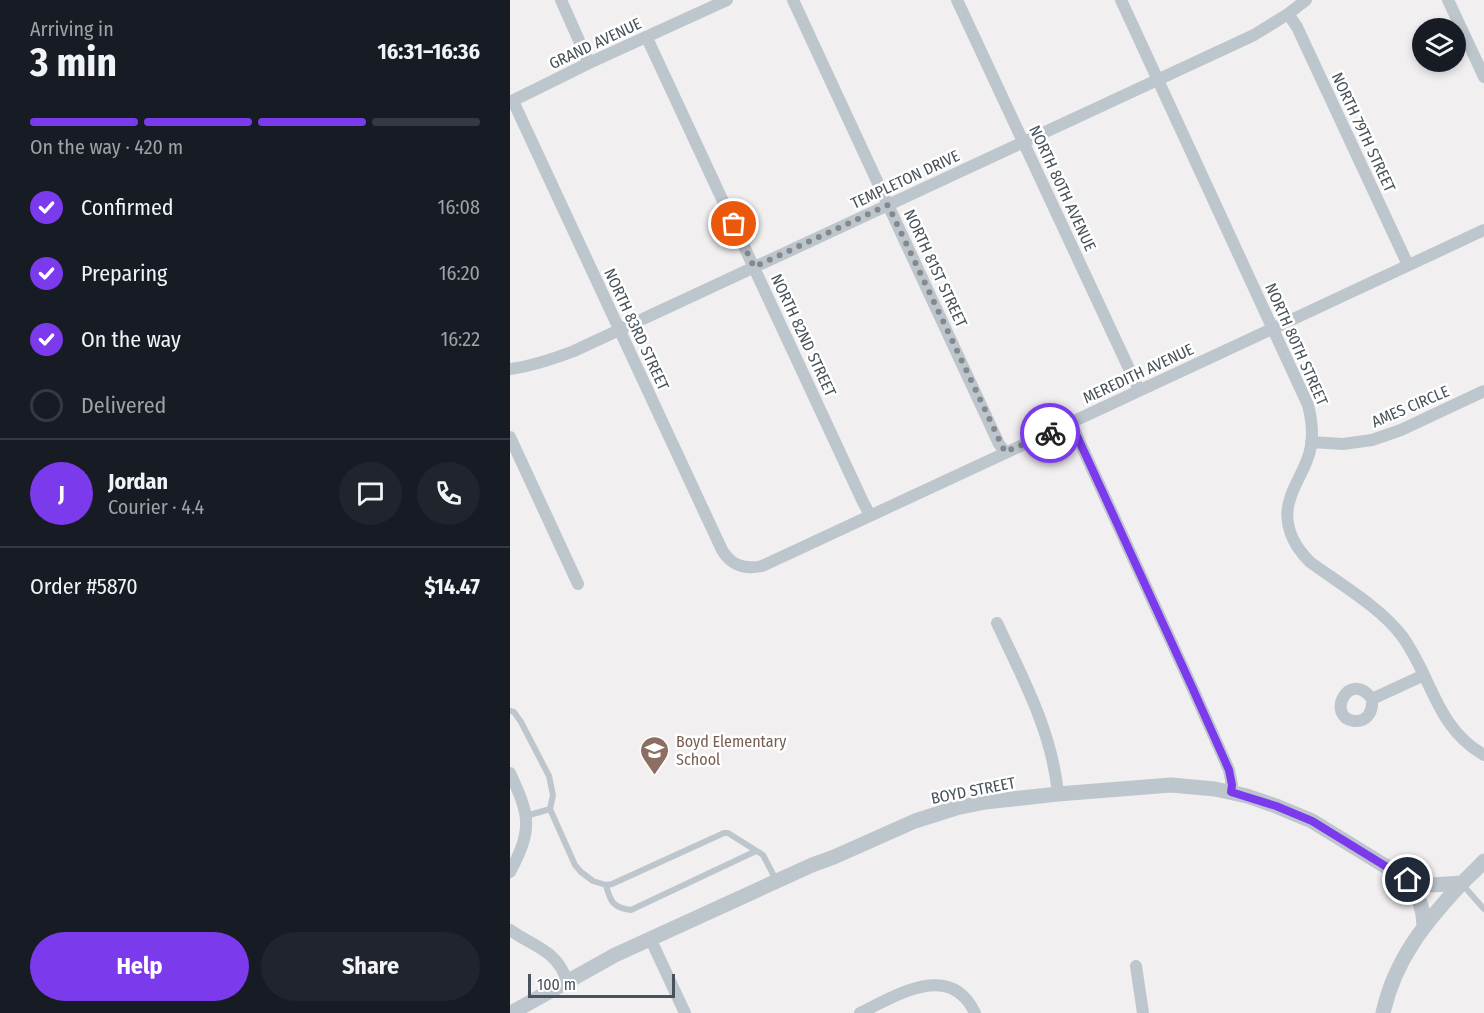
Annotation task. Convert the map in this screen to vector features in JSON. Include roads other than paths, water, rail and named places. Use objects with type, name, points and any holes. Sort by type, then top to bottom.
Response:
[{"type":"street","points":[[561,0],[589,63]]},
{"type":"street","name":"GRAND AVENUE","points":[[512,101],[727,0]]},
{"type":"street","name":"NORTH 81ST STREET","points":[[793,0],[994,433],[1005,452]]},
{"type":"street","name":"NORTH 80TH AVENUE","points":[[957,0],[1139,390]]},
{"type":"street","name":"NORTH 80TH STREET","points":[[1121,0],[1308,405],[1312,424],[1311,442],[1307,461],[1289,499],[1287,511],[1287,521],[1293,541],[1300,553],[1310,562],[1391,623],[1410,647],[1451,727],[1462,739],[1484,755]]},
{"type":"street","name":"TEMPLETON DRIVE","points":[[510,369],[527,367],[574,351],[1254,35],[1306,0]]},
{"type":"street","points":[[1448,0],[1484,77]]},
{"type":"street","name":"NORTH 79TH STREET","points":[[1288,14],[1302,38],[1408,265]]},
{"type":"street","name":"NORTH 82ND STREET","points":[[647,38],[870,515]]},
{"type":"street","name":"NORTH 83RD STREET","points":[[512,101],[722,550],[731,561],[739,566]]},
{"type":"street","name":"MEREDITH AVENUE","points":[[739,566],[753,568],[762,566],[1484,230]]},
{"type":"street","name":"AMES CIRCLE","points":[[1311,442],[1343,444],[1372,440],[1401,430],[1484,392]]},
{"type":"street","points":[[1071,423],[1229,770],[1231,792]]},
{"type":"street","points":[[510,437],[578,584]]},
{"type":"street","points":[[997,623],[1045,730],[1053,760],[1058,794]]},
{"type":"street","points":[[1372,699],[1424,675]]},
{"type":"street","points":[[510,774],[526,816],[524,843],[510,872]]},
{"type":"street","name":"BOYD STREET","points":[[511,1013],[615,955],[776,881],[932,815],[985,802],[1171,785],[1202,787],[1231,792],[1276,806],[1312,821],[1408,880],[1432,885],[1462,884]]},
{"type":"street","points":[[1383,1013],[1391,984],[1411,944],[1424,926],[1484,861]]},
{"type":"street","points":[[1408,880],[1418,896],[1424,916],[1424,926]]},
{"type":"street","points":[[510,930],[552,955],[564,971],[567,981]]},
{"type":"street","points":[[650,938],[685,1013]]},
{"type":"street","points":[[1136,966],[1143,1013]]},
{"type":"street","points":[[860,1013],[914,988],[926,985],[942,985],[951,988],[963,996],[973,1009]]},
{"type":"lane","points":[[510,711],[514,712],[521,722],[549,776],[553,795],[550,808],[575,865],[593,882],[612,884],[724,833],[728,833],[763,855],[776,881]]},
{"type":"lane","points":[[526,816],[550,808]]},
{"type":"lane","points":[[606,885],[609,898],[616,906],[631,910],[756,851]]},
{"type":"lane","points":[[1462,884],[1484,909]]},
{"type":"place","name":"Boyd Elementary School","points":[[655,776]]}]
